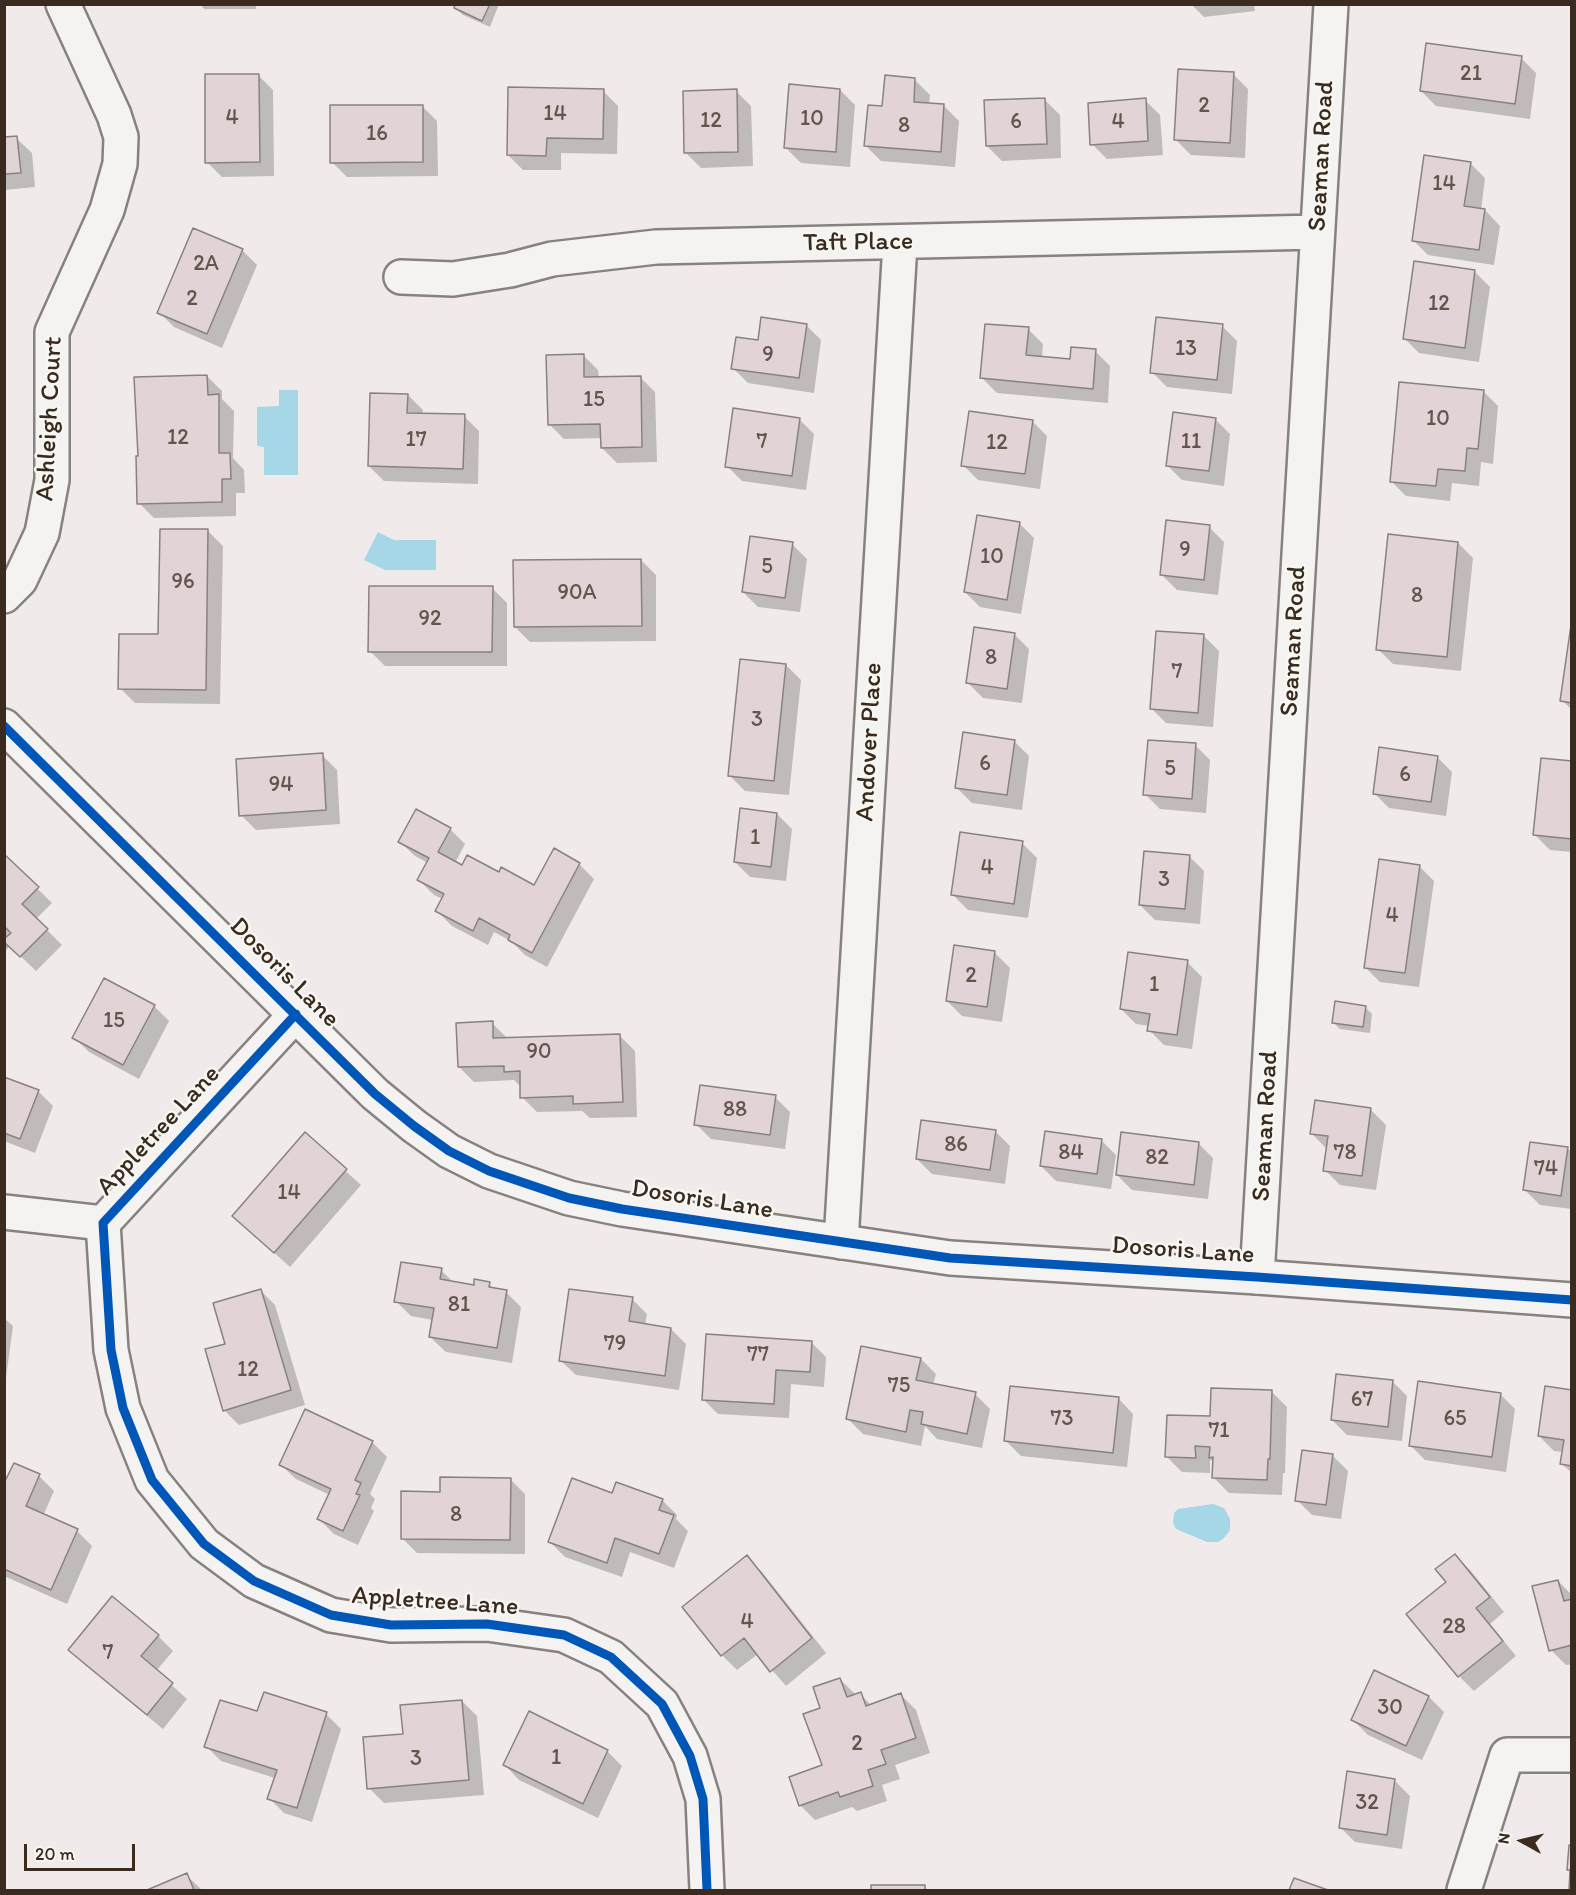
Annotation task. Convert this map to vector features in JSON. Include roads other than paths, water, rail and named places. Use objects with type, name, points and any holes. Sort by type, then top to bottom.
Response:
[{"type":"street","name":"Ashleigh Court","points":[[4,596],[20,580],[42,532],[52,480],[52,332],[107,210],[120,164],[121,136],[114,115],[63,4]]},
{"type":"street","name":"Seaman Road","points":[[1257,1277],[1331,4]]},
{"type":"street","name":"Taft Place","points":[[401,277],[453,279],[510,270],[552,259],[656,247],[1317,232]]},
{"type":"street","name":"Andover Place","points":[[841,1242],[900,243]]},
{"type":"street","name":"Dosoris Lane","points":[[4,726],[375,1094],[449,1151],[489,1171],[569,1198],[622,1209],[950,1258],[1572,1300]]},
{"type":"street","name":"Appletree Lane","points":[[296,1014],[103,1222],[111,1350],[123,1408],[152,1480],[204,1544],[254,1581],[331,1615],[391,1625],[487,1624],[553,1633],[564,1635],[611,1657],[662,1704],[690,1756],[703,1799],[707,1890]]},
{"type":"street","points":[[4,1212],[103,1222]]},
{"type":"street","points":[[1464,1890],[1507,1755],[1572,1755]]},
{"type":"water","points":[[279,390],[298,390],[298,475],[264,475],[264,447],[257,446],[257,407],[279,406]]},
{"type":"water","points":[[378,532],[394,540],[436,540],[436,570],[385,570],[364,560]]},
{"type":"water","points":[[1213,1504],[1224,1508],[1230,1519],[1230,1530],[1223,1539],[1218,1542],[1207,1542],[1176,1529],[1173,1523],[1174,1513],[1178,1509]]}]
